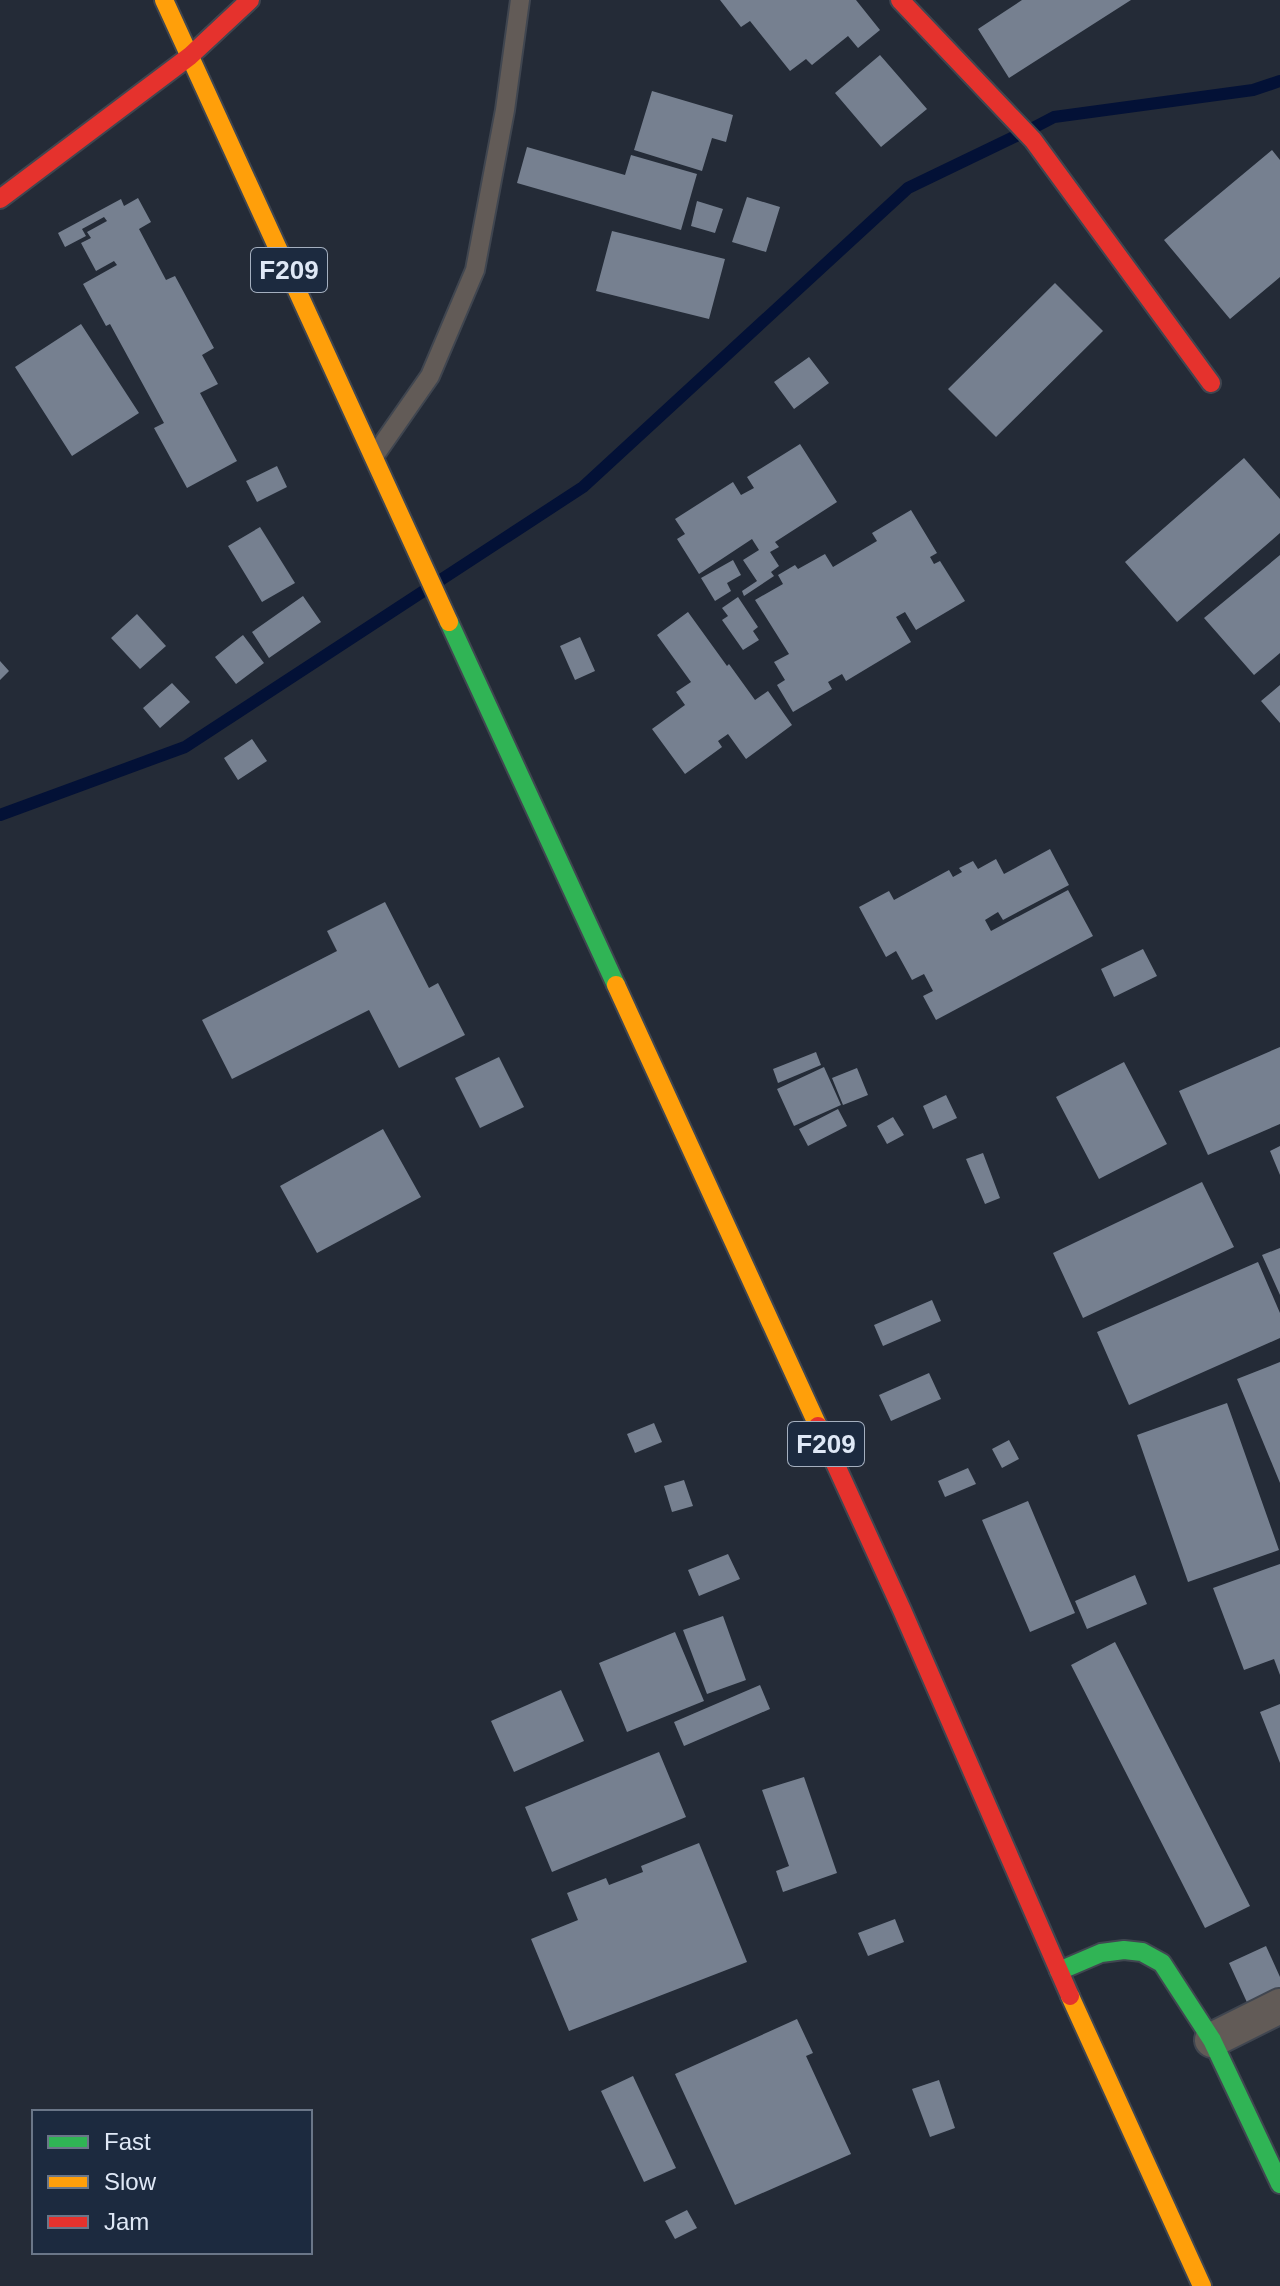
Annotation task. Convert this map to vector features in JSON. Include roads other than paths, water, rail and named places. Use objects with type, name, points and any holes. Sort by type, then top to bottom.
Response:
[{"type":"main road","name":"F209","points":[[164,0],[902,1610],[1059,1971],[1202,2286]]},
{"type":"main road","points":[[0,199],[190,56],[250,0]]},
{"type":"main road","points":[[900,0],[1033,140],[1211,383]]},
{"type":"main road","points":[[1059,1971],[1101,1953],[1124,1950],[1142,1952],[1162,1963],[1212,2040],[1280,2184]]},
{"type":"street","points":[[1212,2040],[1280,2006]]},
{"type":"lane","points":[[375,456],[430,376],[475,270],[505,110],[520,0]]},
{"type":"waterway","points":[[1033,128],[1054,117],[1253,90],[1280,81]]},
{"type":"waterway","points":[[0,815],[185,747],[583,487],[908,188],[1016,136]]}]
